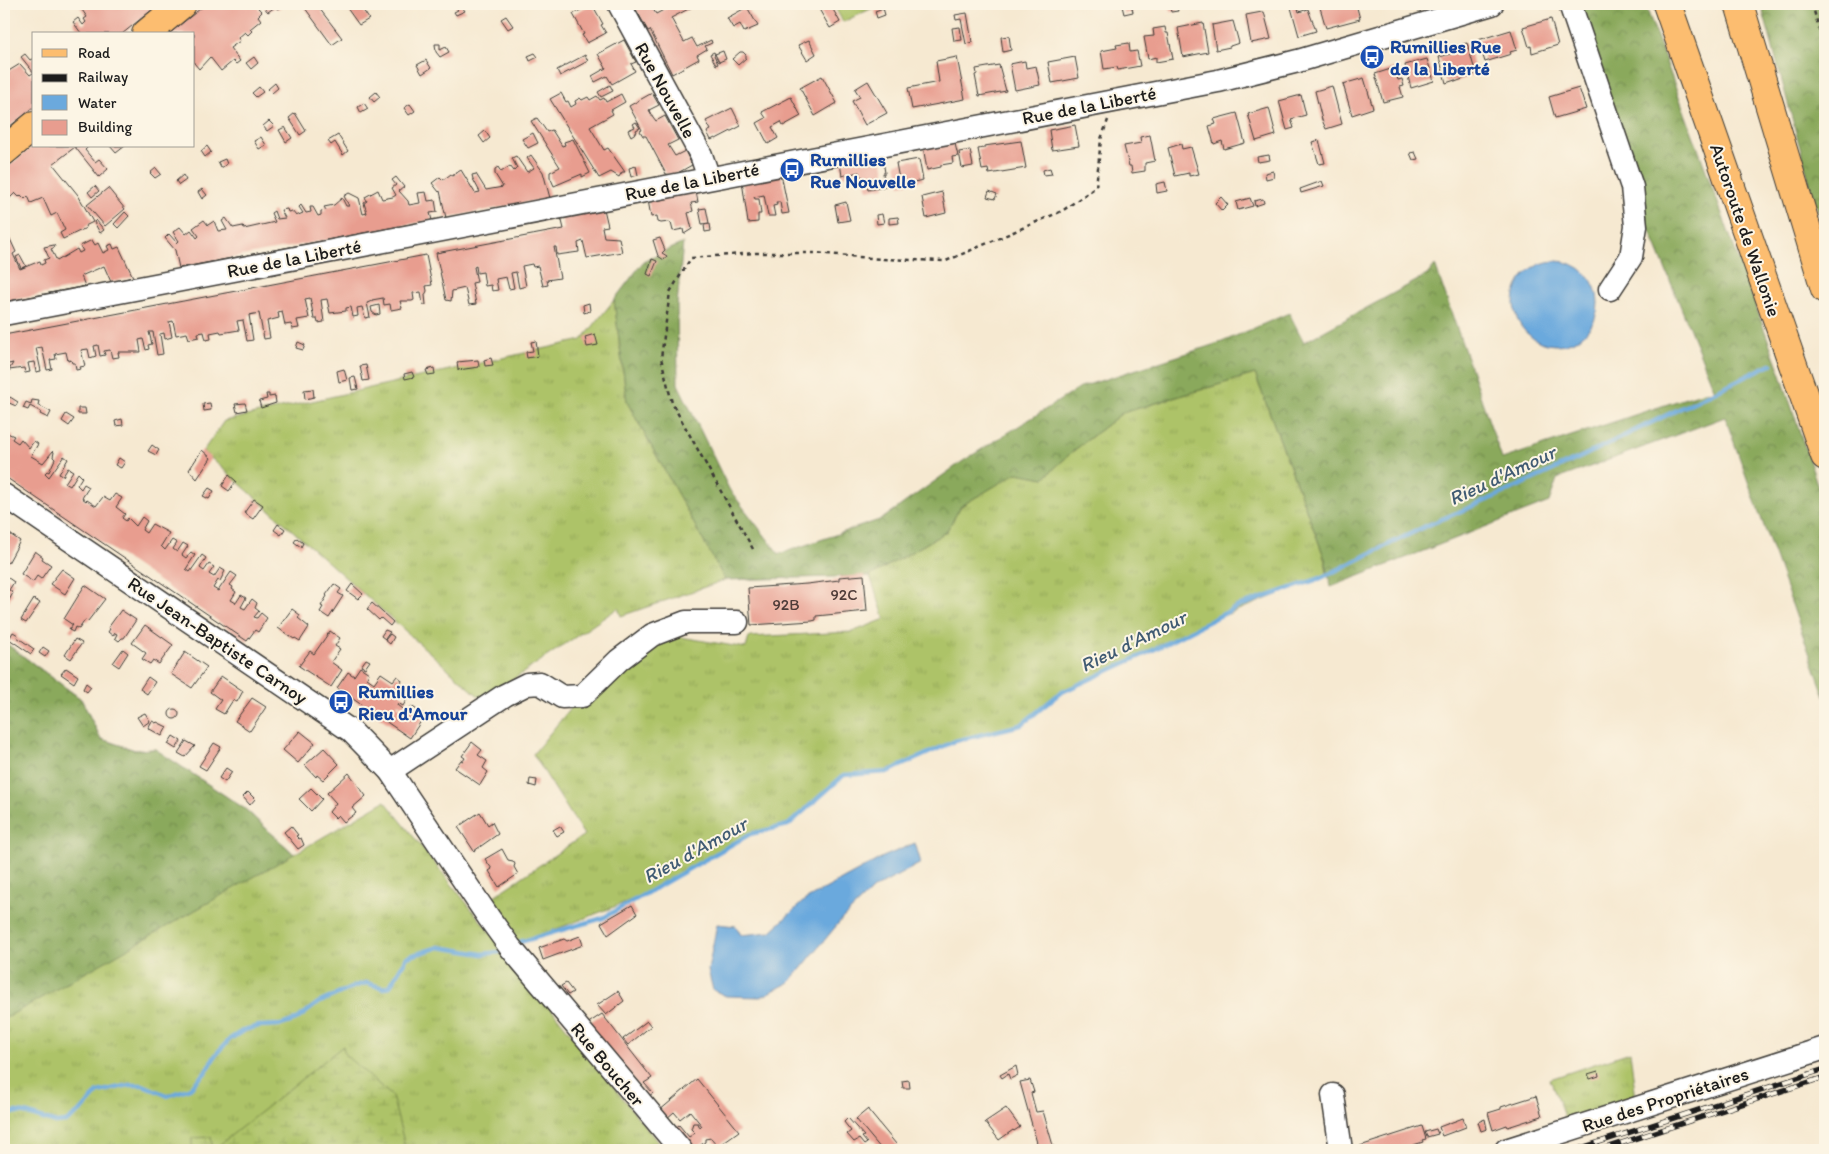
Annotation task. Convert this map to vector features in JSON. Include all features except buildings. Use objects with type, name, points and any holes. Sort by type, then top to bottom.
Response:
[{"type":"main road","points":[[148,32],[182,4]]},
{"type":"main road","name":"Autoroute de Wallonie","points":[[1667,4],[1825,456]]},
{"type":"main road","points":[[1739,4],[1825,289]]},
{"type":"main road","points":[[4,150],[32,128]]},
{"type":"street","name":"Rue Nouvelle","points":[[619,4],[701,155],[709,178]]},
{"type":"street","name":"Rue de la Liberté","points":[[4,314],[1261,71],[1492,4]]},
{"type":"street","points":[[1570,4],[1632,187],[1636,226],[1631,257],[1610,289]]},
{"type":"street","name":"Rue Jean-Baptiste Carnoy","points":[[4,495],[351,731],[390,771],[489,918],[535,977]]},
{"type":"street","points":[[390,771],[505,695],[527,684],[540,683],[562,697],[582,696],[619,660],[652,635],[686,622],[737,622]]},
{"type":"street","name":"Rue Boucher","points":[[535,977],[680,1150]]},
{"type":"street","name":"Rue des Propriétaires","points":[[1506,1150],[1825,1048]]},
{"type":"street","points":[[1333,1095],[1342,1150]]},
{"type":"path","points":[[1812,4],[1825,49]]},
{"type":"path","points":[[754,548],[672,404],[661,358],[670,292],[691,258],[755,253],[816,253],[881,259],[946,261],[1062,211],[1096,187],[1100,139],[1109,118],[1108,102]]},
{"type":"green space","points":[[833,4],[881,4],[843,22]]},
{"type":"green space","points":[[1577,4],[1645,4],[1781,375],[1825,508],[1825,697],[1725,417],[1557,479],[1549,502],[1331,587],[1325,559],[1255,374],[1122,413],[1072,452],[1044,478],[1017,473],[961,506],[946,532],[870,576],[725,580],[627,402],[614,300],[643,262],[683,243],[677,305],[678,384],[729,489],[779,554],[882,519],[963,461],[1081,387],[1222,342],[1289,313],[1304,342],[1427,275],[1435,265],[1502,459],[1704,392],[1715,391],[1632,187]]},
{"type":"green space","points":[[1761,4],[1825,4],[1825,232],[1812,192]]},
{"type":"green space","points":[[614,300],[627,402],[725,580],[621,616],[618,608],[483,700],[203,451],[224,421],[582,340]]},
{"type":"green space","points":[[1255,374],[1325,559],[1327,575],[1210,621],[1060,693],[1021,725],[950,744],[887,772],[844,775],[788,825],[750,834],[642,896],[510,947],[484,903],[584,835],[533,754],[573,705],[657,633],[746,648],[749,637],[852,632],[885,619],[870,576],[946,532],[961,506],[1017,472],[1044,478],[1072,452],[1122,413]]},
{"type":"green space","points":[[4,642],[81,699],[101,739],[135,750],[155,749],[245,809],[294,854],[385,801],[664,1150],[4,1150]]},
{"type":"green space","points":[[4,642],[81,699],[101,739],[135,750],[155,749],[245,809],[294,854],[4,1019]]},
{"type":"green space","points":[[343,1046],[345,1055],[392,1096],[406,1150],[213,1150]]},
{"type":"green space","points":[[1630,1052],[1637,1107],[1572,1138],[1550,1079]]},
{"type":"green space","points":[[211,1137],[213,1150],[192,1150],[192,1138]]},
{"type":"water","points":[[1556,261],[1572,264],[1586,273],[1595,287],[1598,303],[1595,319],[1586,333],[1572,342],[1556,345],[1540,342],[1526,333],[1517,319],[1514,303],[1517,287],[1526,273],[1540,264]]},
{"type":"water","points":[[915,843],[921,863],[873,889],[842,919],[790,982],[761,997],[726,996],[713,990],[708,970],[717,924],[736,926],[741,935],[770,932],[805,900],[883,857]]},
{"type":"waterway","name":"Rieu d'Amour","points":[[520,942],[603,918],[750,834],[788,825],[844,775],[887,772],[955,741],[1021,725],[1060,693],[1149,652],[1239,606],[1321,578],[1428,525],[1581,457],[1771,364]]},
{"type":"waterway","name":"Rieu d'Amour","points":[[4,1116],[16,1112],[56,1123],[66,1122],[82,1110],[98,1092],[129,1085],[143,1085],[168,1096],[190,1088],[205,1073],[217,1053],[230,1039],[244,1030],[259,1026],[281,1025],[296,1020],[318,1003],[366,983],[384,988],[390,986],[407,957],[439,947],[482,954],[500,952]]},
{"type":"railway","points":[[1575,1150],[1825,1069]]},
{"type":"railway","points":[[1600,1150],[1825,1077]]},
{"type":"place","name":"Rumillies Rue de la Liberté","points":[[1372,57]]},
{"type":"place","name":"Rumillies Rue Nouvelle","points":[[792,170]]},
{"type":"place","name":"Rumillies Rieu d'Amour","points":[[341,702]]}]
